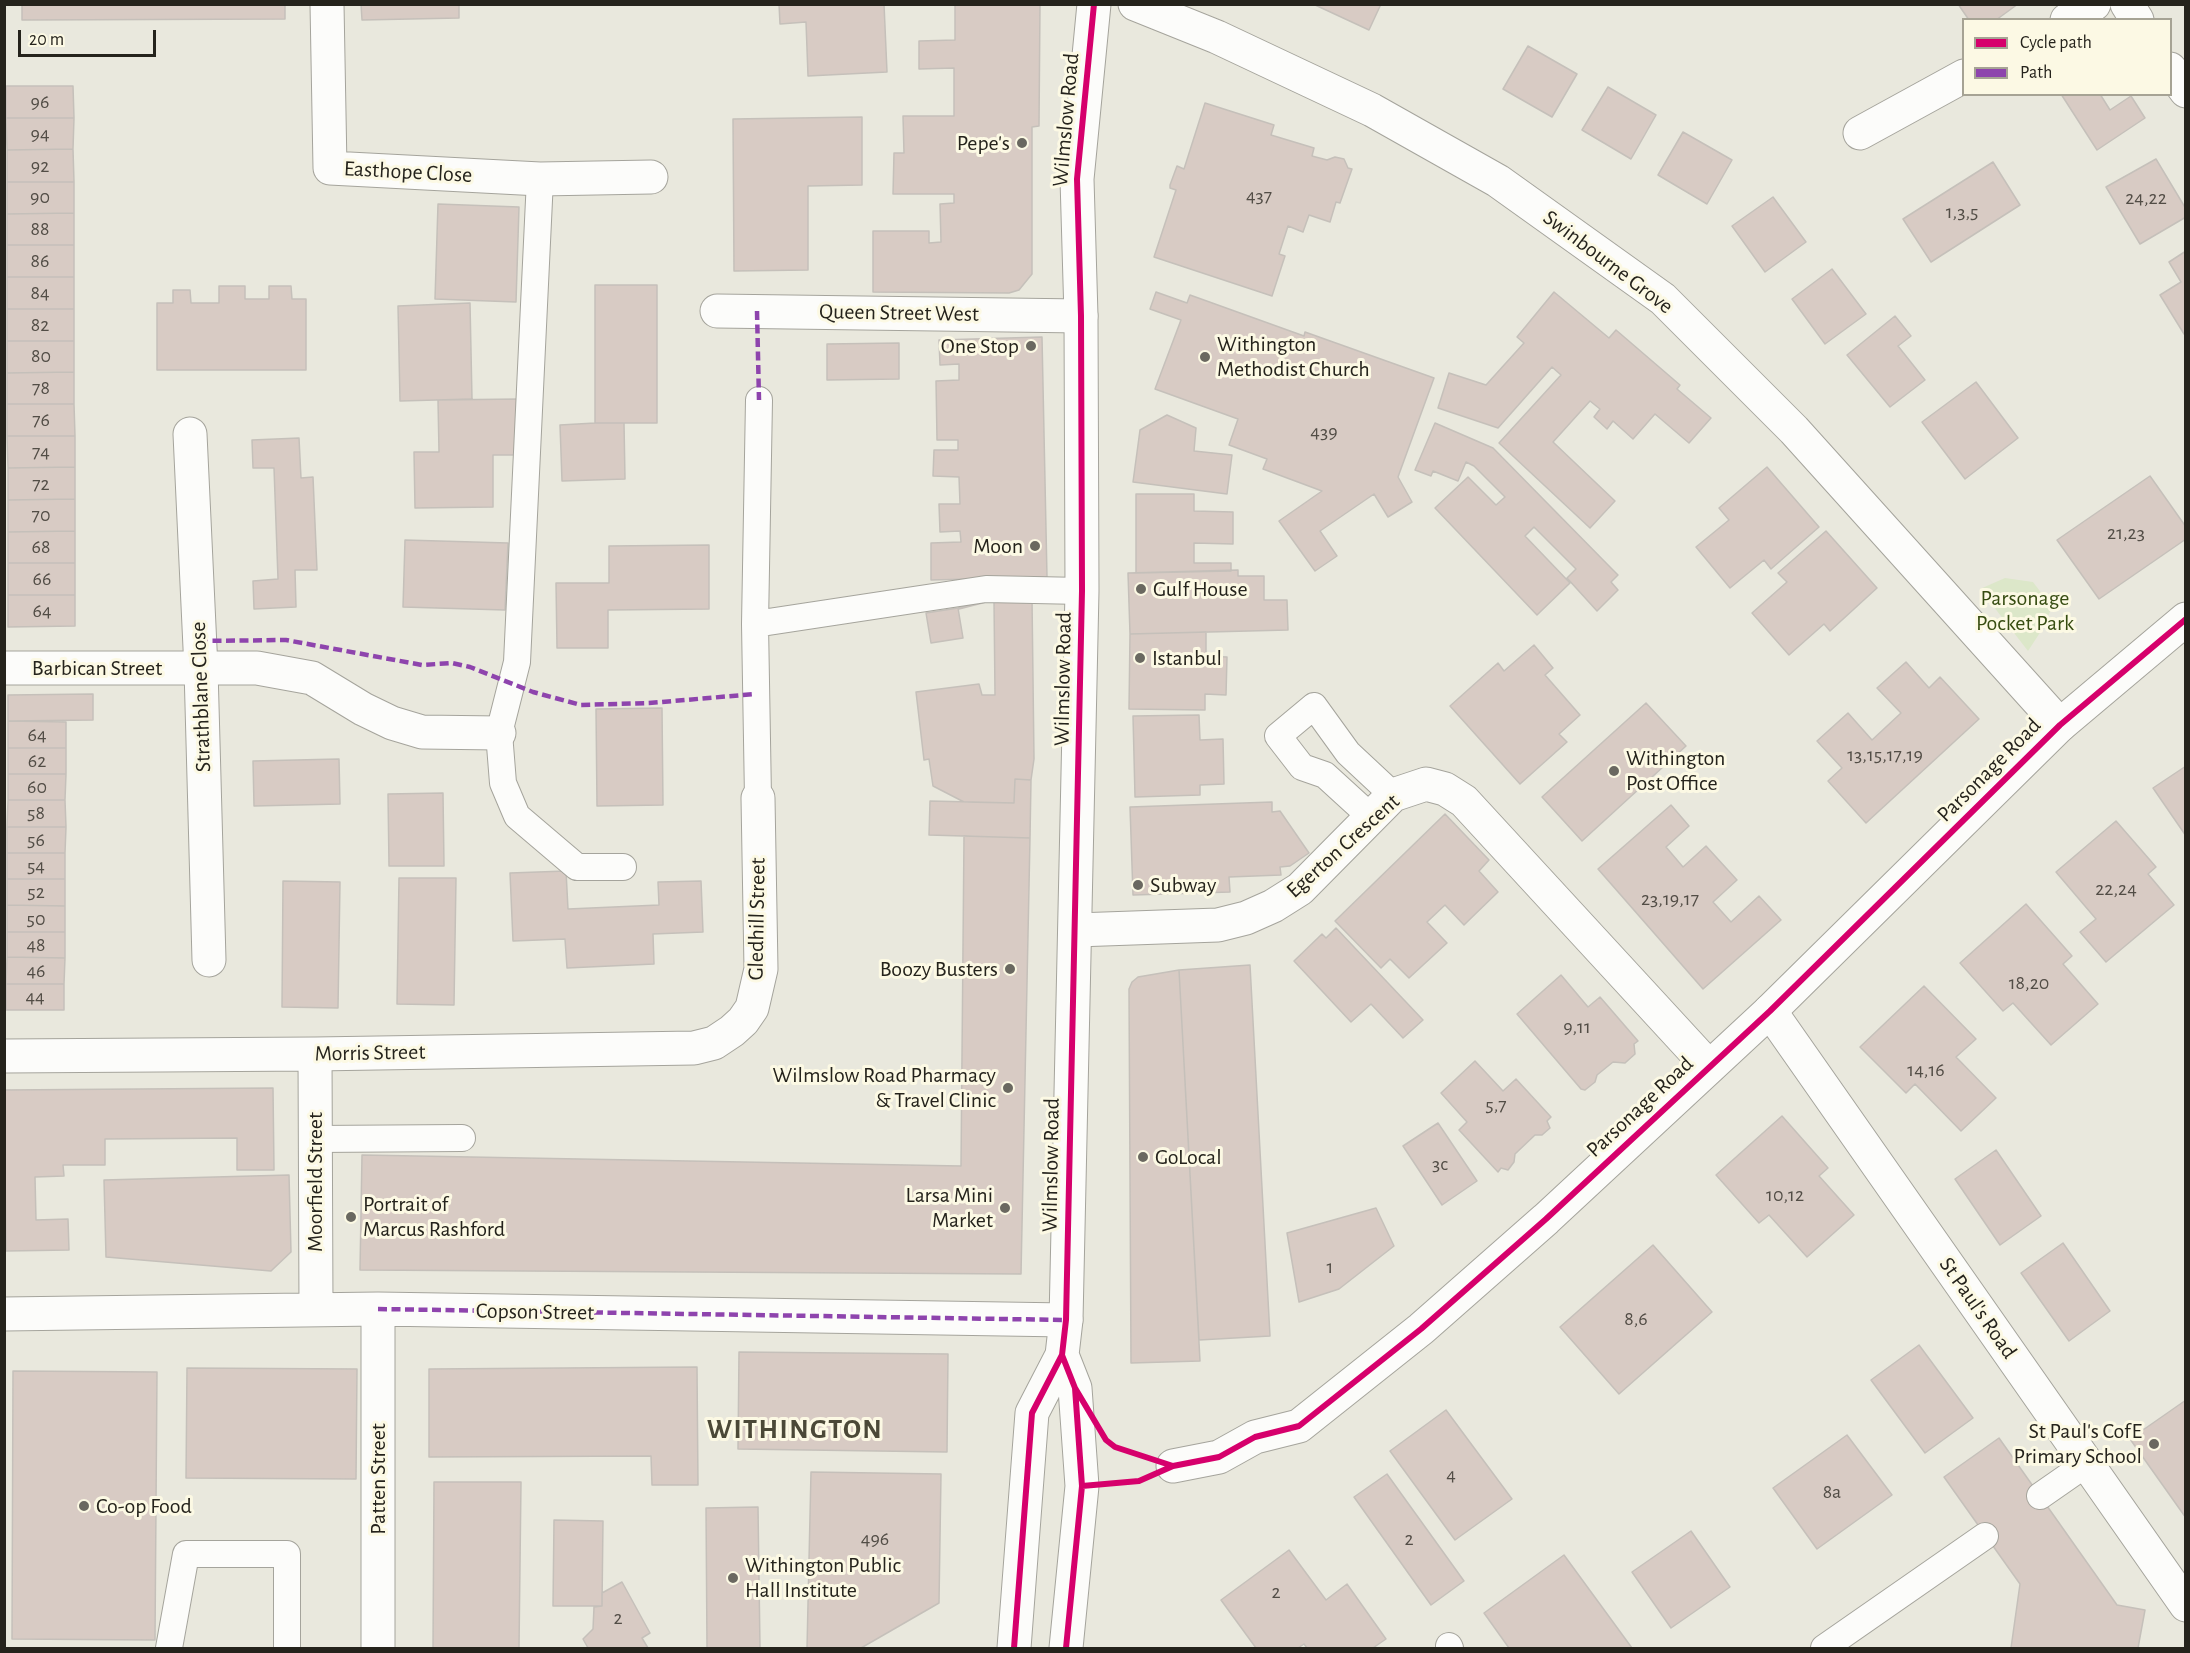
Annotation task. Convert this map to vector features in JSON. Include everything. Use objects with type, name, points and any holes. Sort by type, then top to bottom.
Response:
[{"type":"street","name":"Easthope Close","points":[[327,4],[330,168],[540,178],[651,177]]},
{"type":"street","name":"Wilmslow Road","points":[[1009,1647],[1032,1413],[1062,1355],[1066,1320],[1067,1191],[1076,930],[1082,591],[1081,316],[1077,179],[1094,4]]},
{"type":"street","name":"Swinbourne Grove","points":[[1135,4],[1216,37],[1372,110],[1498,182],[1663,298],[1794,430],[2060,725]]},
{"type":"street","points":[[2070,18],[2094,4]]},
{"type":"street","points":[[2127,4],[2136,18]]},
{"type":"street","points":[[2172,72],[2186,91]]},
{"type":"street","points":[[1860,133],[1962,77]]},
{"type":"street","name":"Queen Street West","points":[[717,311],[1081,316]]},
{"type":"street","name":"Strathblane Close","points":[[190,434],[201,669],[209,960]]},
{"type":"street","name":"Parsonage Road","points":[[1173,1466],[1219,1457],[1255,1437],[1299,1426],[1421,1329],[1546,1219],[1770,1011],[2060,725],[2186,619]]},
{"type":"street","name":"Barbican Street","points":[[4,668],[257,668],[312,678],[363,709],[392,723],[422,732],[499,733]]},
{"type":"street","name":"Egerton Crescent","points":[[1076,930],[1218,925],[1246,918],[1273,906],[1300,889],[1382,806],[1426,784],[1445,789],[1464,801],[1709,1067]]},
{"type":"street","name":"Gledhill Street","points":[[732,1031],[752,1008],[761,969],[758,798]]},
{"type":"street","name":"St Paul's Road","points":[[1770,1011],[2186,1605]]},
{"type":"street","name":"Morris Street","points":[[4,1056],[694,1048],[714,1043],[732,1031]]},
{"type":"street","name":"Moorfield Street","points":[[315,1054],[316,1310]]},
{"type":"street","name":"Copson Street","points":[[4,1314],[378,1310],[1066,1320]]},
{"type":"street","name":"Patten Street","points":[[378,1310],[378,1648]]},
{"type":"street","name":"Wilmslow Road","points":[[1062,1355],[1075,1388],[1082,1486],[1072,1646]]},
{"type":"street","points":[[1009,1647],[1072,1646]]},
{"type":"lane","points":[[540,178],[517,662],[499,733],[503,783],[517,816],[577,867],[623,867]]},
{"type":"lane","points":[[758,798],[755,624],[759,400]]},
{"type":"lane","points":[[755,624],[986,589],[1082,591]]},
{"type":"lane","points":[[1314,706],[1382,806],[1325,776],[1302,768],[1278,736],[1314,706]]},
{"type":"lane","points":[[1325,776],[1348,753]]},
{"type":"lane","points":[[315,1139],[462,1138]]},
{"type":"lane","points":[[2040,1496],[2086,1464]]},
{"type":"lane","points":[[1824,1648],[1985,1536]]},
{"type":"lane","points":[[169,1648],[186,1554],[287,1554],[287,1648]]},
{"type":"green space","name":"Parsonage Pocket Park","points":[[2005,578],[2033,582],[2052,607],[2043,628],[2028,651],[1980,589]]},
{"type":"building","points":[[22,4],[285,4],[285,19],[22,20]]},
{"type":"building","points":[[361,4],[459,4],[459,18],[362,20]]},
{"type":"building","points":[[779,4],[884,4],[887,72],[808,76],[806,22],[780,24]]},
{"type":"building","points":[[955,4],[1040,4],[1039,126],[1032,127],[1032,274],[1019,290],[1009,293],[873,292],[873,231],[929,231],[929,243],[941,242],[940,204],[954,203],[954,194],[893,194],[894,153],[904,153],[903,116],[954,116],[954,68],[919,69],[919,41],[955,40]]},
{"type":"building","points":[[1313,4],[1381,4],[1369,30]]},
{"type":"building","points":[[1958,4],[2018,4],[1999,18],[1968,18]]},
{"type":"building","points":[[1528,46],[1577,74],[1552,117],[1503,89]]},
{"type":"building","points":[[6,86],[73,86],[74,118],[6,118]]},
{"type":"building","points":[[1608,87],[1656,115],[1631,159],[1582,130]]},
{"type":"building","points":[[2062,96],[2101,96],[2110,110],[2131,96],[2145,118],[2097,150]]},
{"type":"building","points":[[1205,103],[1274,125],[1271,135],[1314,148],[1312,156],[1327,160],[1335,157],[1344,159],[1348,168],[1352,169],[1340,203],[1336,202],[1330,222],[1309,215],[1303,232],[1288,226],[1279,254],[1285,256],[1272,296],[1154,257],[1176,190],[1170,188],[1170,185],[1177,166],[1184,169]]},
{"type":"building","points":[[862,117],[862,185],[808,186],[808,270],[734,271],[733,119]]},
{"type":"building","points":[[6,118],[74,118],[73,149],[7,150]]},
{"type":"building","points":[[1683,132],[1732,160],[1707,204],[1658,175]]},
{"type":"building","points":[[73,149],[74,182],[7,182],[7,150]]},
{"type":"building","points":[[2156,159],[2186,209],[2186,217],[2140,244],[2106,187]]},
{"type":"building","points":[[1993,162],[2020,205],[1931,262],[1903,219]]},
{"type":"building","points":[[7,182],[74,182],[74,213],[7,214]]},
{"type":"building","points":[[1773,197],[1806,242],[1765,272],[1732,226]]},
{"type":"building","points":[[438,204],[519,207],[516,302],[435,299]]},
{"type":"building","points":[[74,213],[74,245],[7,245],[7,214]]},
{"type":"building","points":[[7,245],[74,245],[74,277],[7,277]]},
{"type":"building","points":[[2186,251],[2186,333],[2184,334],[2160,295],[2181,282],[2169,262]]},
{"type":"building","points":[[1832,269],[1866,314],[1825,344],[1792,299]]},
{"type":"building","points":[[7,277],[74,277],[74,309],[7,309]]},
{"type":"building","points":[[595,285],[657,285],[657,423],[595,423]]},
{"type":"building","points":[[219,286],[245,286],[245,299],[269,299],[269,286],[291,286],[292,299],[306,299],[306,370],[157,370],[157,303],[173,303],[173,290],[190,290],[191,303],[219,303]]},
{"type":"building","points":[[1156,292],[1187,303],[1190,295],[1304,336],[1305,332],[1434,378],[1398,477],[1412,502],[1388,517],[1374,494],[1320,531],[1337,556],[1315,571],[1279,521],[1322,491],[1263,469],[1267,459],[1229,445],[1238,419],[1155,389],[1181,320],[1150,309]]},
{"type":"building","points":[[1554,292],[1609,338],[1616,330],[1680,385],[1677,389],[1711,418],[1689,443],[1655,414],[1633,439],[1613,421],[1607,429],[1594,417],[1600,409],[1590,401],[1553,442],[1615,501],[1590,528],[1499,443],[1561,375],[1552,367],[1498,428],[1438,408],[1449,373],[1486,385],[1524,343],[1517,337]]},
{"type":"building","points":[[470,303],[472,399],[400,401],[398,306]]},
{"type":"building","points":[[7,309],[74,309],[74,341],[7,341]]},
{"type":"building","points":[[1895,316],[1911,336],[1898,346],[1925,380],[1890,407],[1847,355]]},
{"type":"building","points":[[1042,337],[1047,577],[931,580],[931,543],[961,542],[960,531],[940,532],[939,504],[960,504],[959,477],[933,476],[934,450],[958,450],[958,440],[937,440],[936,381],[959,380],[959,364],[940,365],[939,340]]},
{"type":"building","points":[[7,341],[74,341],[74,372],[7,373]]},
{"type":"building","points":[[899,343],[899,379],[827,380],[827,344]]},
{"type":"building","points":[[74,372],[74,404],[7,404],[7,373]]},
{"type":"building","points":[[1976,382],[2018,438],[1965,479],[1922,422]]},
{"type":"building","points":[[518,399],[519,455],[493,455],[493,507],[415,508],[414,452],[439,452],[438,400]]},
{"type":"building","points":[[7,404],[74,404],[75,436],[7,436]]},
{"type":"building","points":[[1167,415],[1196,428],[1194,451],[1232,455],[1227,494],[1133,482],[1140,430]]},
{"type":"building","points":[[624,423],[625,479],[562,481],[560,425]]},
{"type":"building","points":[[1435,423],[1493,448],[1618,575],[1611,582],[1618,590],[1597,611],[1567,578],[1576,569],[1534,527],[1525,536],[1570,583],[1537,615],[1435,508],[1468,477],[1496,505],[1505,497],[1474,466],[1466,462],[1458,481],[1433,471],[1431,476],[1415,470]]},
{"type":"building","points":[[7,436],[75,436],[75,467],[8,468]]},
{"type":"building","points":[[299,438],[301,478],[313,477],[317,570],[295,570],[296,607],[254,609],[253,581],[278,579],[274,468],[253,468],[252,440]]},
{"type":"building","points":[[75,467],[75,499],[8,500],[8,468]]},
{"type":"building","points":[[1767,467],[1819,527],[1771,569],[1764,560],[1730,588],[1696,547],[1729,520],[1719,508]]},
{"type":"building","points":[[2150,476],[2186,527],[2186,539],[2099,599],[2057,540]]},
{"type":"building","points":[[1136,494],[1194,494],[1194,511],[1233,512],[1233,544],[1194,543],[1194,563],[1231,563],[1231,571],[1136,573]]},
{"type":"building","points":[[75,499],[75,531],[8,532],[8,500]]},
{"type":"building","points":[[75,531],[75,563],[8,563],[8,532]]},
{"type":"building","points":[[1826,531],[1877,588],[1830,631],[1824,624],[1789,655],[1752,613],[1787,582],[1778,573]]},
{"type":"building","points":[[405,540],[508,543],[505,610],[403,607]]},
{"type":"building","points":[[709,545],[709,609],[608,610],[608,648],[557,648],[556,583],[609,583],[609,546]]},
{"type":"building","points":[[8,563],[75,563],[75,595],[8,595]]},
{"type":"building","points":[[1238,570],[1238,576],[1264,576],[1264,600],[1287,600],[1288,630],[1130,634],[1128,573]]},
{"type":"building","points":[[8,595],[75,595],[75,626],[8,627]]},
{"type":"building","points":[[994,599],[959,609],[958,608]]},
{"type":"building","points":[[1032,599],[1034,759],[1031,780],[1015,779],[1014,803],[964,802],[933,786],[929,759],[924,760],[916,692],[979,684],[982,695],[995,695],[994,600]]},
{"type":"building","points":[[958,608],[963,638],[931,643],[926,613]]},
{"type":"building","points":[[1206,632],[1206,656],[1227,657],[1226,695],[1205,694],[1205,710],[1129,709],[1130,634]]},
{"type":"building","points":[[1534,645],[1553,668],[1545,675],[1580,715],[1559,734],[1567,742],[1520,784],[1450,706],[1498,663],[1504,671]]},
{"type":"building","points":[[1906,662],[1929,688],[1940,677],[1979,719],[1866,823],[1828,781],[1842,768],[1817,741],[1848,713],[1872,740],[1901,713],[1877,688]]},
{"type":"building","points":[[93,694],[93,720],[8,721],[8,695]]},
{"type":"building","points":[[1646,703],[1686,746],[1582,841],[1542,797]]},
{"type":"building","points":[[662,708],[663,805],[597,806],[596,709]]},
{"type":"building","points":[[1199,715],[1200,740],[1223,739],[1224,784],[1200,785],[1200,795],[1135,797],[1133,716]]},
{"type":"building","points":[[8,721],[66,722],[66,748],[8,748]]},
{"type":"building","points":[[8,748],[66,748],[66,774],[8,774]]},
{"type":"building","points":[[339,759],[340,804],[254,806],[253,761]]},
{"type":"building","points":[[2186,766],[2186,836],[2153,788]]},
{"type":"building","points":[[8,774],[66,774],[65,800],[8,800]]},
{"type":"building","points":[[1015,779],[1031,780],[1030,838],[929,835],[930,801],[1014,803]]},
{"type":"building","points":[[443,793],[444,866],[389,866],[388,794]]},
{"type":"building","points":[[8,800],[65,800],[66,827],[7,827]]},
{"type":"building","points":[[1272,802],[1272,812],[1280,811],[1309,853],[1290,866],[1280,867],[1281,875],[1229,877],[1230,892],[1133,895],[1130,807]]},
{"type":"building","points":[[1671,805],[1689,826],[1666,847],[1683,867],[1706,846],[1737,880],[1713,902],[1731,922],[1759,896],[1781,920],[1703,989],[1598,869]]},
{"type":"building","points":[[1445,814],[1489,860],[1479,871],[1498,892],[1464,925],[1445,905],[1427,922],[1447,943],[1409,978],[1390,959],[1381,968],[1335,921]]},
{"type":"building","points":[[2116,821],[2156,867],[2148,874],[2174,905],[2106,962],[2080,932],[2096,919],[2056,872]]},
{"type":"building","points":[[7,827],[66,827],[65,853],[7,853]]},
{"type":"building","points":[[964,836],[1030,838],[1021,1274],[360,1270],[362,1155],[961,1166]]},
{"type":"building","points":[[7,853],[65,853],[65,879],[7,879]]},
{"type":"building","points":[[566,871],[568,909],[659,905],[658,882],[701,881],[703,932],[653,934],[654,964],[567,968],[565,939],[513,941],[510,873]]},
{"type":"building","points":[[399,878],[456,878],[454,1005],[397,1004]]},
{"type":"building","points":[[7,879],[65,879],[65,906],[7,905]]},
{"type":"building","points":[[283,881],[340,882],[338,1008],[282,1007]]},
{"type":"building","points":[[2026,904],[2072,956],[2063,964],[2098,1004],[2051,1045],[2013,1003],[2003,1011],[1960,963]]},
{"type":"building","points":[[7,905],[65,906],[65,932],[7,932]]},
{"type":"building","points":[[1336,928],[1423,1020],[1403,1038],[1371,1004],[1351,1022],[1294,961],[1322,934],[1326,938]]},
{"type":"building","points":[[7,932],[65,932],[65,958],[7,957]]},
{"type":"building","points":[[7,957],[65,958],[64,984],[6,984]]},
{"type":"building","points":[[1250,965],[1270,1336],[1199,1340],[1179,970]]},
{"type":"building","points":[[1179,970],[1200,1361],[1131,1363],[1129,989],[1138,977]]},
{"type":"building","points":[[1561,975],[1588,1007],[1600,997],[1638,1041],[1634,1044],[1635,1054],[1625,1063],[1613,1062],[1597,1075],[1595,1082],[1585,1090],[1581,1089],[1517,1014]]},
{"type":"building","points":[[6,984],[64,984],[64,1010],[6,1010]]},
{"type":"building","points":[[1924,986],[1976,1039],[1956,1057],[1996,1098],[1961,1131],[1915,1084],[1906,1093],[1860,1047]]},
{"type":"building","points":[[1475,1061],[1503,1091],[1516,1079],[1551,1117],[1547,1121],[1550,1128],[1542,1135],[1535,1135],[1515,1154],[1514,1162],[1508,1170],[1501,1168],[1498,1172],[1459,1130],[1467,1122],[1441,1093]]},
{"type":"building","points":[[273,1088],[274,1170],[237,1170],[237,1138],[105,1139],[105,1165],[63,1165],[64,1176],[35,1177],[36,1220],[68,1219],[69,1250],[6,1251],[4,1090]]},
{"type":"building","points":[[1782,1116],[1828,1168],[1819,1176],[1854,1215],[1807,1257],[1769,1215],[1759,1223],[1716,1175]]},
{"type":"building","points":[[1438,1123],[1477,1181],[1442,1205],[1403,1146]]},
{"type":"building","points":[[1996,1150],[2041,1216],[2000,1245],[1955,1179]]},
{"type":"building","points":[[289,1175],[291,1252],[271,1271],[106,1257],[104,1180]]},
{"type":"building","points":[[1376,1208],[1394,1246],[1339,1289],[1299,1302],[1287,1233]]},
{"type":"building","points":[[2063,1243],[2110,1311],[2069,1341],[2021,1273]]},
{"type":"building","points":[[1653,1245],[1712,1312],[1619,1394],[1560,1327]]},
{"type":"building","points":[[1919,1345],[1973,1418],[1925,1453],[1871,1380]]},
{"type":"building","points":[[739,1352],[948,1354],[947,1452],[738,1449]]},
{"type":"building","points":[[697,1367],[698,1485],[652,1485],[651,1456],[429,1457],[429,1369]]},
{"type":"building","points":[[187,1368],[357,1369],[356,1479],[186,1478]]},
{"type":"building","name":"Co-op Food","points":[[13,1371],[157,1372],[155,1640],[12,1639]]},
{"type":"building","points":[[2186,1400],[2186,1518],[2130,1439]]},
{"type":"building","points":[[1446,1410],[1512,1499],[1455,1540],[1390,1451]]},
{"type":"building","points":[[1847,1435],[1892,1495],[1817,1549],[1773,1488]]},
{"type":"building","points":[[1999,1438],[2117,1605],[2145,1610],[2138,1648],[2011,1648],[2020,1584],[1944,1477]]},
{"type":"building","points":[[811,1472],[941,1474],[939,1603],[861,1648],[807,1648]]},
{"type":"building","points":[[1387,1474],[1464,1581],[1431,1605],[1354,1497]]},
{"type":"building","points":[[434,1482],[521,1482],[519,1648],[433,1648]]},
{"type":"building","name":"Withington Public Hall Institute","points":[[758,1507],[760,1648],[707,1648],[706,1508]]},
{"type":"building","points":[[554,1520],[603,1521],[602,1606],[553,1606]]},
{"type":"building","points":[[1691,1531],[1730,1587],[1671,1628],[1632,1572]]},
{"type":"building","points":[[1289,1550],[1326,1600],[1347,1584],[1386,1639],[1373,1648],[1307,1648],[1304,1644],[1298,1648],[1256,1648],[1221,1600]]},
{"type":"building","points":[[1564,1555],[1632,1648],[1509,1648],[1484,1613]]},
{"type":"building","points":[[622,1582],[650,1633],[642,1638],[648,1648],[588,1648],[583,1639],[593,1629],[594,1607],[602,1606],[602,1593]]},
{"type":"marked path","points":[[757,311],[759,400]]},
{"type":"marked path","points":[[199,641],[286,640],[422,665],[452,663],[470,667],[533,692],[581,705],[649,703],[756,694]]},
{"type":"marked path","points":[[378,1309],[1066,1320]]},
{"type":"cycle path","points":[[1014,1648],[1032,1413],[1062,1355],[1066,1320],[1082,591],[1081,316],[1077,179],[1094,4]]},
{"type":"cycle path","points":[[1075,1388],[1106,1440],[1115,1447],[1173,1466],[1219,1457],[1255,1437],[1299,1426],[1421,1329],[1546,1219],[1770,1011],[2060,725],[2186,619]]},
{"type":"cycle path","points":[[1062,1355],[1075,1388],[1082,1486],[1066,1648]]},
{"type":"cycle path","points":[[1082,1486],[1139,1481],[1173,1466]]},
{"type":"place","name":"Pepe's","points":[[1022,143]]},
{"type":"place","name":"One Stop","points":[[1031,346]]},
{"type":"place","name":"Withington Methodist Church","points":[[1205,357]]},
{"type":"place","name":"Moon","points":[[1035,546]]},
{"type":"place","name":"Gulf House","points":[[1141,589]]},
{"type":"place","name":"Istanbul","points":[[1140,658]]},
{"type":"place","name":"Withington Post Office","points":[[1614,771]]},
{"type":"place","name":"Subway","points":[[1138,885]]},
{"type":"place","name":"Boozy Busters","points":[[1010,969]]},
{"type":"place","name":"Wilmslow Road Pharmacy & Travel Clinic","points":[[1008,1088]]},
{"type":"place","name":"GoLocal","points":[[1143,1157]]},
{"type":"place","name":"Larsa Mini Market","points":[[1005,1208]]},
{"type":"place","name":"Portrait of Marcus Rashford","points":[[351,1217]]},
{"type":"place","name":"St Paul's CofE Primary School","points":[[2154,1444]]},
{"type":"place","name":"Co-op Food","points":[[84,1506]]},
{"type":"place","name":"Withington Public Hall Institute","points":[[733,1578]]},
{"type":"district","name":"WITHINGTON","points":[[795,1430]]}]
